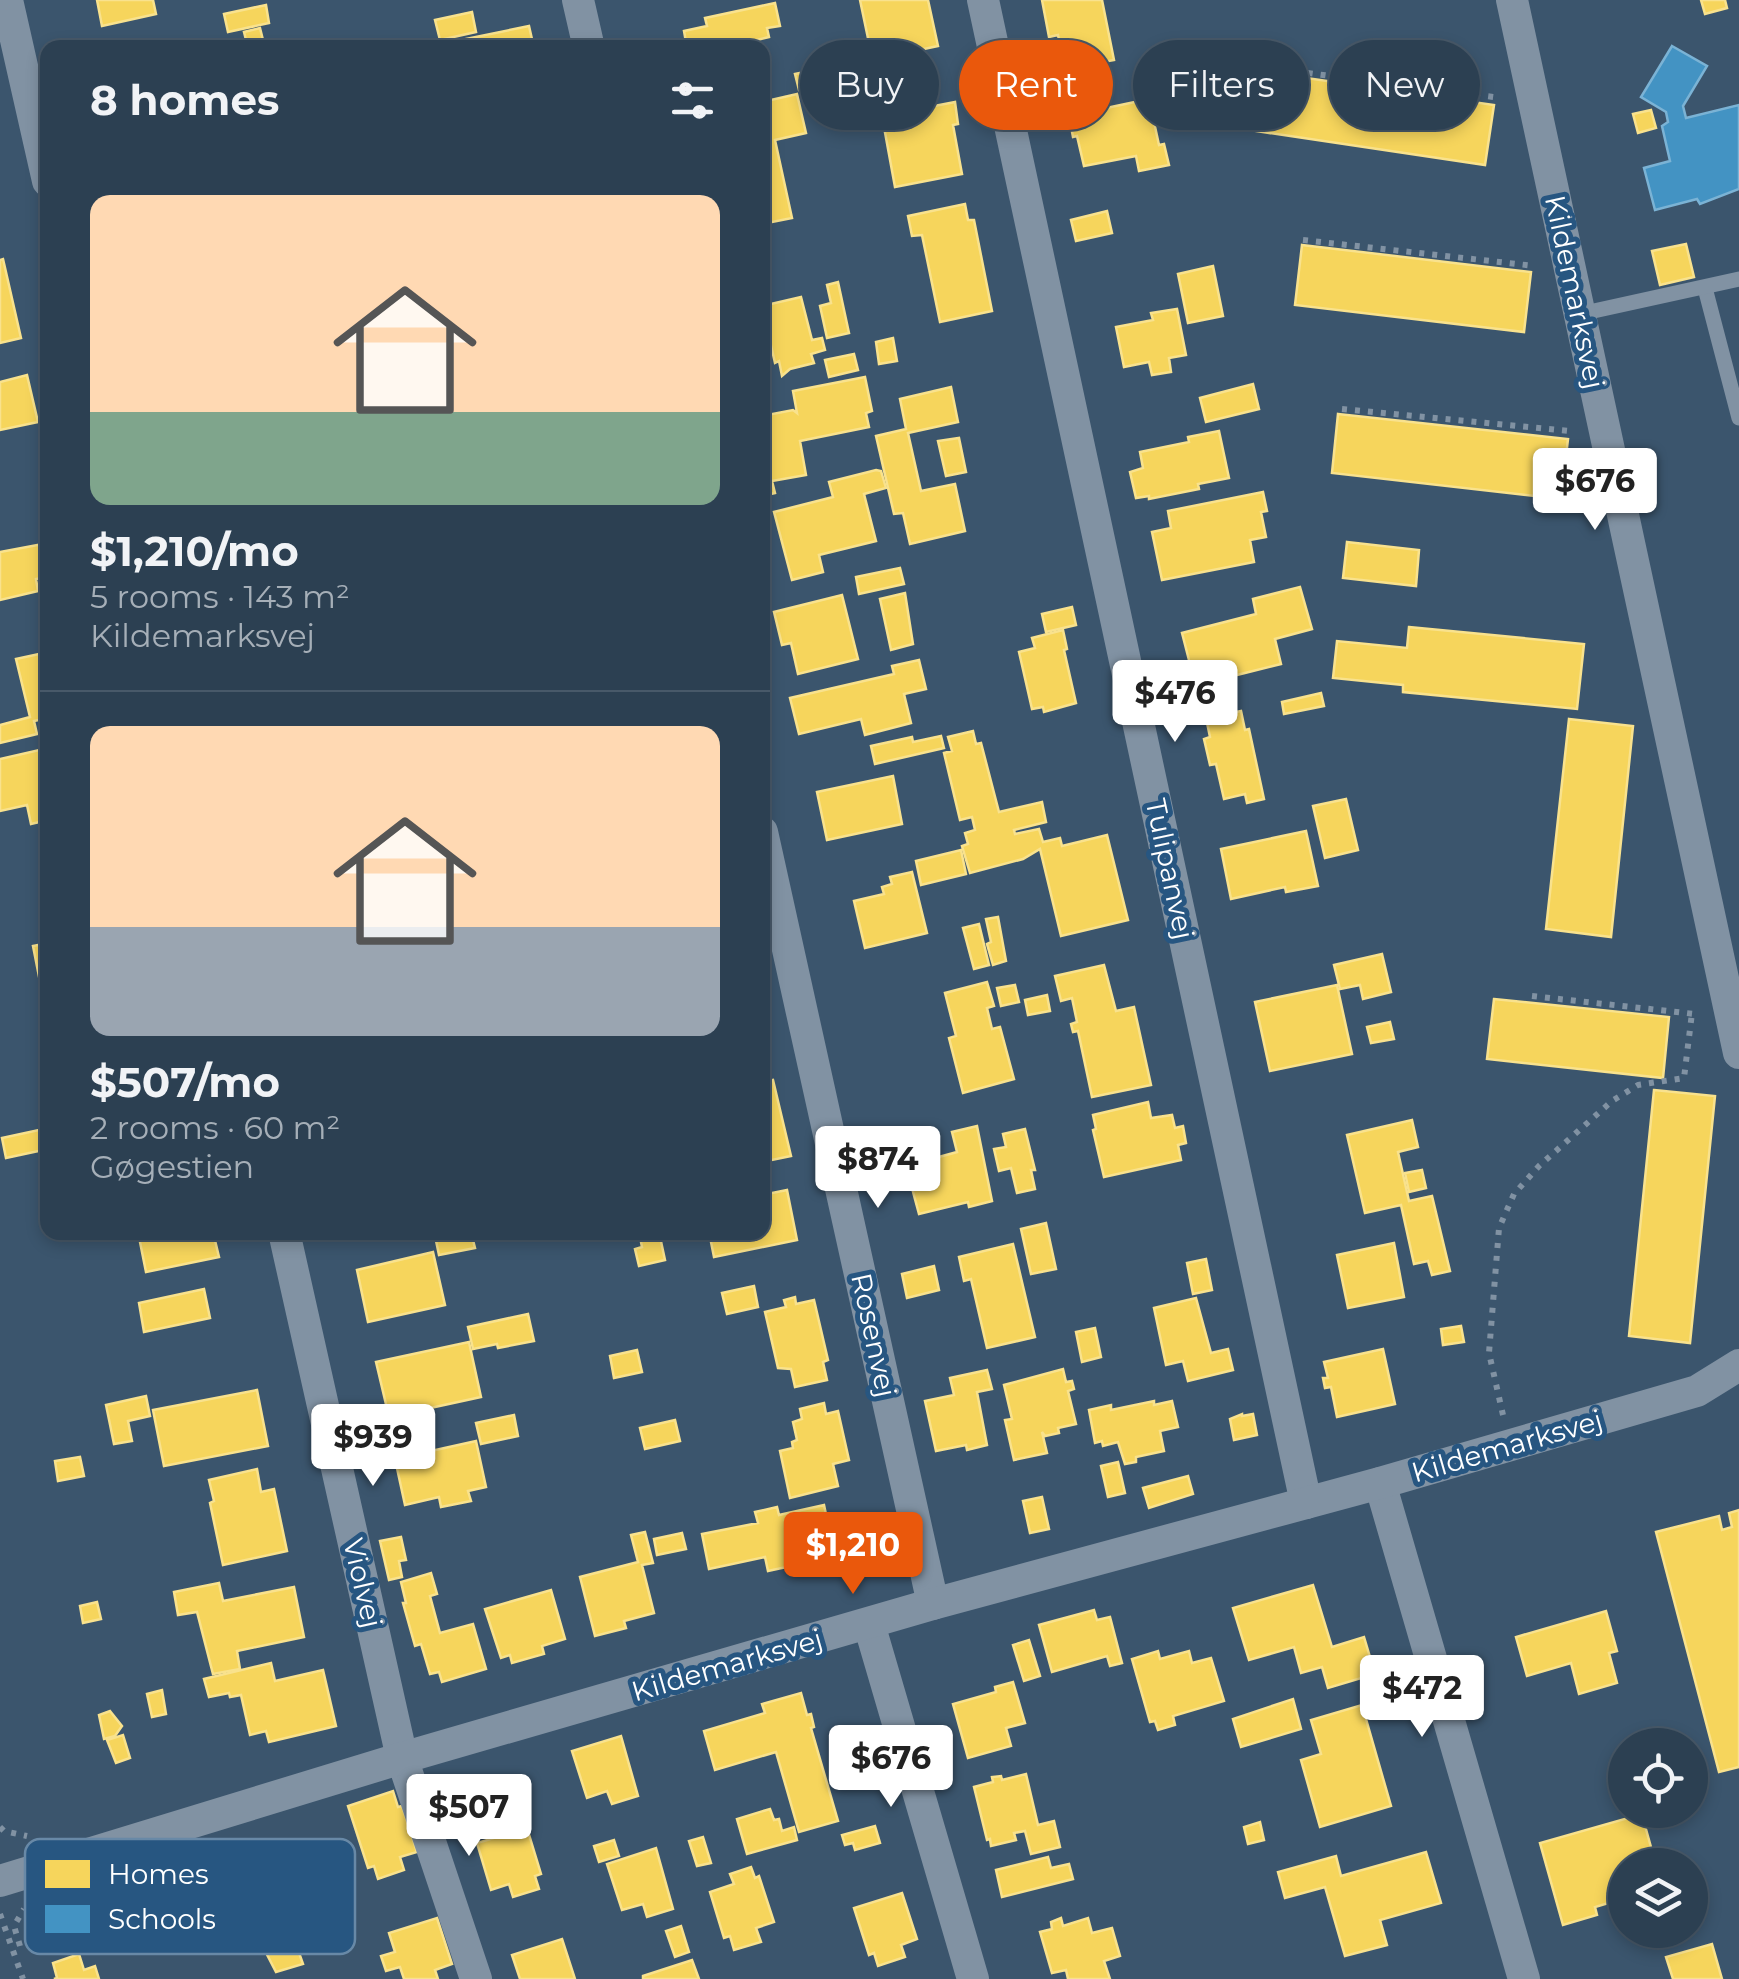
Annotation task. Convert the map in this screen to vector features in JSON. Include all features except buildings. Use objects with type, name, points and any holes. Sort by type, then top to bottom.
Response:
[{"type":"street","points":[[7,0],[40,145]]},
{"type":"street","points":[[578,0],[587,40]]},
{"type":"street","name":"Tulipanvej","points":[[983,0],[1306,1503]]},
{"type":"street","name":"Kildemarksvej","points":[[1512,0],[1739,1053]]},
{"type":"street","name":"Rosenvej","points":[[770,868],[933,1604]]},
{"type":"street","name":"Violvej","points":[[286,1240],[402,1758],[476,1979]]},
{"type":"street","name":"Kildemarksvej","points":[[137,1839],[933,1604],[1380,1483],[1697,1391],[1739,1366]]},
{"type":"street","points":[[1380,1483],[1524,1979]]},
{"type":"street","points":[[869,1624],[972,1979]]},
{"type":"street","name":"Kildemarksvej","points":[[0,1881],[25,1873]]},
{"type":"lane","points":[[1580,314],[1739,279]]},
{"type":"lane","points":[[1706,288],[1739,418]]},
{"type":"path","points":[[1309,73],[1534,102]]},
{"type":"path","points":[[1303,240],[1570,270]]},
{"type":"path","points":[[1342,409],[1606,435]]},
{"type":"path","points":[[1532,996],[1732,1018]]},
{"type":"path","points":[[1511,1445],[1489,1353],[1499,1228],[1514,1194],[1538,1166],[1612,1101],[1638,1085],[1684,1078],[1692,1013]]},
{"type":"path","points":[[0,1827],[28,1836]]},
{"type":"path","points":[[20,1946],[14,1926],[25,1907]]},
{"type":"path","points":[[0,1913],[23,1979]]}]
